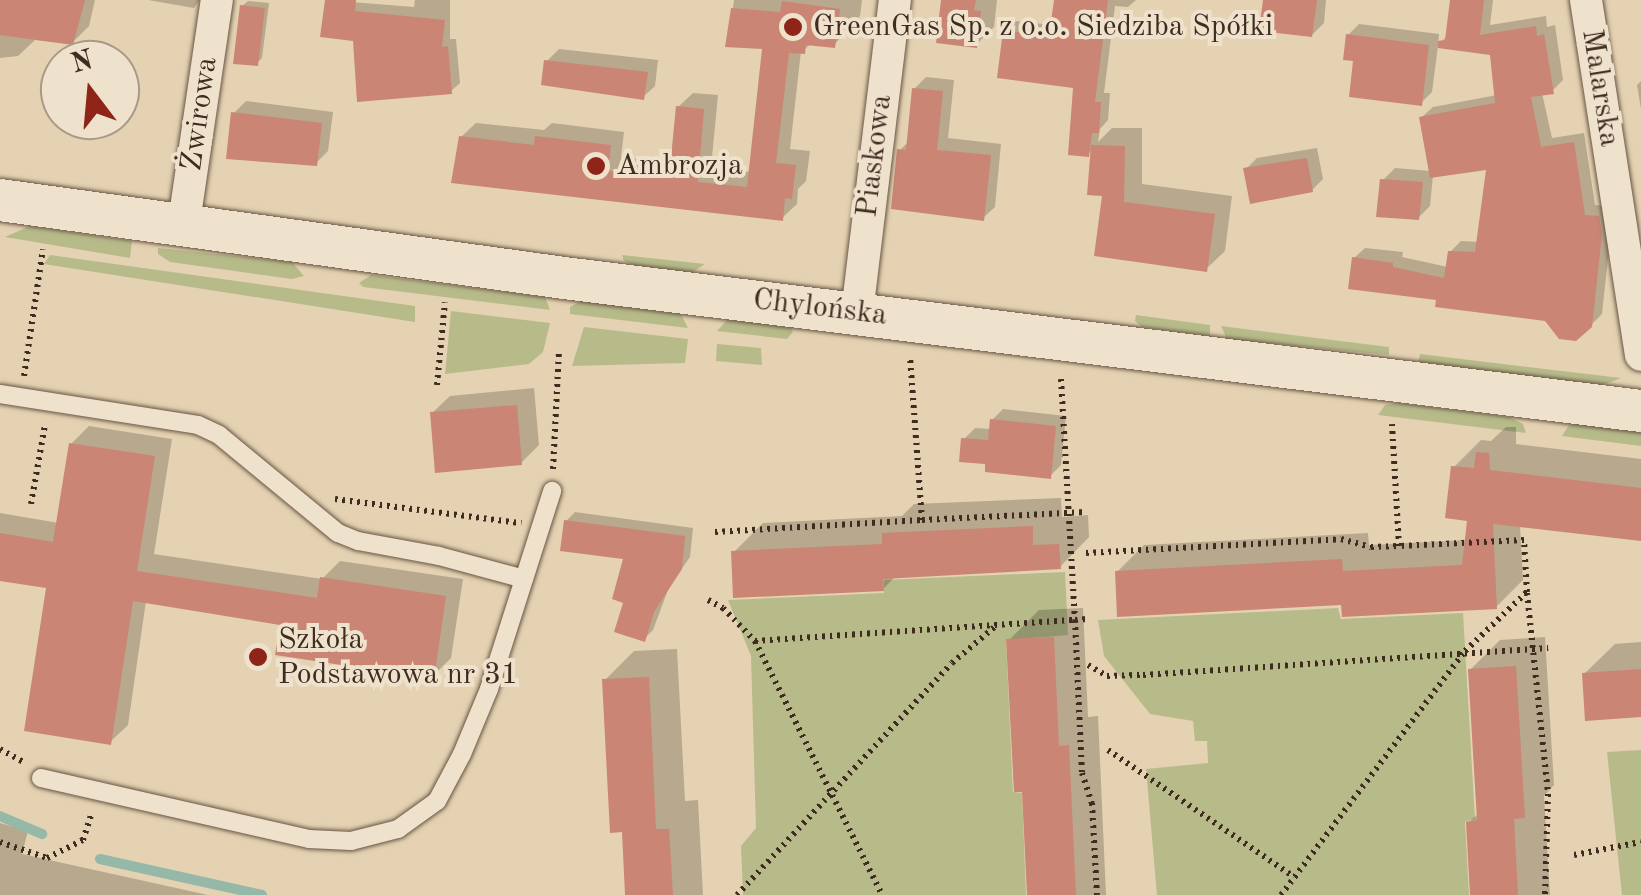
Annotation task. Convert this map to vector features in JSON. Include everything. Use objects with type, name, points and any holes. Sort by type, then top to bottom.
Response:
[{"type":"street","name":"Żwirowa","points":[[183,229],[217,0]]},
{"type":"street","name":"Piaskowa","points":[[857,313],[895,0]]},
{"type":"street","name":"Malarska","points":[[1586,0],[1641,355]]},
{"type":"street","name":"Chylońska","points":[[0,200],[183,229],[1641,411]]},
{"type":"lane","points":[[0,394],[198,425],[229,443],[338,532],[358,541],[439,556],[524,579]]},
{"type":"lane","points":[[41,778],[309,839],[352,841],[398,829],[438,801],[462,754],[489,689],[524,579],[547,487]]},
{"type":"path","points":[[43,249],[18,420],[61,427]]},
{"type":"path","points":[[438,385],[444,302]]},
{"type":"path","points":[[547,487],[552,470],[559,350]]},
{"type":"path","points":[[910,358],[922,520]]},
{"type":"path","points":[[1061,379],[1082,773],[1092,803],[1097,895]]},
{"type":"path","points":[[31,504],[42,424]]},
{"type":"path","points":[[1392,424],[1398,546]]},
{"type":"path","points":[[322,494],[338,500],[526,523]]},
{"type":"path","points":[[715,532],[1085,512]]},
{"type":"path","points":[[1086,553],[1341,539],[1371,546],[1524,540],[1548,794],[1545,895]]},
{"type":"path","points":[[1284,893],[1465,652],[1527,592]]},
{"type":"path","points":[[708,600],[723,608],[755,641],[882,895]]},
{"type":"path","points":[[755,641],[1087,619]]},
{"type":"path","points":[[737,895],[952,664],[998,624]]},
{"type":"path","points":[[1088,665],[1107,676],[1143,676],[1548,648]]},
{"type":"path","points":[[1108,750],[1294,877]]},
{"type":"path","points":[[0,842],[48,858],[64,853],[83,840],[100,793]]},
{"type":"path","points":[[1574,854],[1641,842]]},
{"type":"green space","points":[[30,226],[132,241],[130,258],[5,237]]},
{"type":"green space","points":[[158,248],[292,262],[304,276],[292,279],[170,262],[158,254]]},
{"type":"green space","points":[[50,255],[415,306],[415,322],[44,264]]},
{"type":"green space","points":[[622,255],[705,264],[691,273],[640,268],[624,261]]},
{"type":"green space","points":[[371,275],[545,297],[550,310],[363,287],[359,283]]},
{"type":"green space","points":[[581,301],[681,314],[688,328],[570,314],[570,307]]},
{"type":"green space","points":[[451,311],[550,323],[543,352],[529,364],[445,374]]},
{"type":"green space","points":[[1136,315],[1210,325],[1210,336],[1142,327],[1135,321]]},
{"type":"green space","points":[[728,319],[791,327],[793,332],[787,339],[717,331]]},
{"type":"green space","points":[[1221,326],[1389,347],[1389,355],[1227,339]]},
{"type":"green space","points":[[584,327],[688,339],[685,363],[572,366]]},
{"type":"green space","points":[[717,344],[761,348],[762,365],[716,361]]},
{"type":"green space","points":[[1420,354],[1621,378],[1600,386],[1418,363]]},
{"type":"green space","points":[[1398,403],[1509,417],[1523,424],[1526,433],[1378,415],[1385,405]]},
{"type":"green space","points":[[1569,425],[1641,431],[1641,446],[1562,436]]},
{"type":"green space","points":[[1065,572],[1068,635],[1006,640],[1013,792],[1022,793],[1026,895],[743,895],[741,846],[756,828],[751,656],[728,600],[884,593],[884,580]]},
{"type":"green space","points":[[1338,608],[1341,619],[1463,613],[1475,819],[1465,822],[1469,895],[1157,895],[1146,769],[1208,763],[1207,741],[1195,741],[1193,721],[1150,714],[1104,656],[1098,620]]},
{"type":"green space","points":[[1641,750],[1641,895],[1622,895],[1607,752]]},
{"type":"building","points":[[0,0],[85,0],[74,40],[0,35]]},
{"type":"building","points":[[325,0],[356,0],[355,11],[445,20],[442,47],[448,46],[452,94],[357,102],[353,41],[320,37]]},
{"type":"building","points":[[941,0],[976,0],[974,10],[981,11],[977,48],[936,43]]},
{"type":"building","points":[[1054,0],[1108,0],[1095,102],[1101,102],[1099,133],[1092,133],[1089,157],[1068,155],[1073,88],[997,78],[1003,30],[1049,36]]},
{"type":"building","points":[[1263,0],[1317,0],[1312,37],[1259,31]]},
{"type":"building","points":[[1450,0],[1484,0],[1480,35],[1536,26],[1537,36],[1544,34],[1554,94],[1531,97],[1541,147],[1574,142],[1585,215],[1599,216],[1602,234],[1592,327],[1576,341],[1559,339],[1545,321],[1435,307],[1436,300],[1348,289],[1352,257],[1393,263],[1393,267],[1444,278],[1448,251],[1475,252],[1486,170],[1430,178],[1419,117],[1495,103],[1490,55],[1438,48],[1438,41],[1445,40]]},
{"type":"building","points":[[782,1],[840,9],[835,48],[806,45],[805,54],[789,53],[776,163],[796,165],[792,199],[785,198],[783,221],[451,183],[459,136],[534,145],[535,136],[611,145],[608,171],[669,178],[676,106],[704,109],[698,182],[747,187],[762,49],[725,47],[731,8],[780,12]]},
{"type":"building","points":[[240,5],[265,8],[258,66],[233,64]]},
{"type":"building","points":[[1346,34],[1429,45],[1422,106],[1349,97],[1353,61],[1343,60]]},
{"type":"building","points":[[544,60],[648,72],[644,100],[541,85]]},
{"type":"building","points":[[912,88],[943,91],[937,150],[991,155],[984,221],[891,209],[897,149],[906,150]]},
{"type":"building","points":[[231,112],[322,123],[317,166],[226,159]]},
{"type":"building","points":[[1091,145],[1125,146],[1124,202],[1215,214],[1207,272],[1094,256],[1102,196],[1087,195]]},
{"type":"building","points":[[1307,158],[1313,192],[1250,204],[1243,168]]},
{"type":"building","points":[[1380,179],[1423,182],[1419,220],[1376,217]]},
{"type":"building","points":[[517,405],[522,465],[435,473],[430,412]]},
{"type":"building","points":[[990,419],[1056,426],[1051,479],[985,472],[985,464],[959,462],[961,438],[988,440]]},
{"type":"building","points":[[69,443],[155,456],[137,571],[317,598],[320,577],[446,596],[434,679],[275,655],[280,625],[133,601],[111,745],[24,731],[46,588],[0,581],[0,533],[53,542]]},
{"type":"building","points":[[1476,452],[1489,453],[1490,470],[1641,488],[1641,541],[1493,524],[1497,609],[1342,617],[1341,605],[1117,617],[1115,571],[1342,559],[1343,571],[1462,565],[1467,521],[1445,518],[1451,466],[1474,468]]},
{"type":"building","points":[[564,520],[685,536],[682,569],[654,612],[645,642],[614,632],[623,603],[612,599],[623,559],[560,551]]},
{"type":"building","points":[[1033,526],[1033,545],[1059,544],[1061,569],[883,579],[884,591],[733,598],[731,551],[882,544],[882,533]]},
{"type":"building","points":[[1054,637],[1059,746],[1069,745],[1076,895],[1027,895],[1022,792],[1014,792],[1006,639]]},
{"type":"building","points":[[1516,666],[1525,818],[1514,819],[1518,895],[1470,895],[1466,822],[1477,820],[1468,669]]},
{"type":"building","points":[[1641,669],[1641,717],[1585,721],[1582,673]]},
{"type":"building","points":[[649,677],[656,829],[669,829],[673,895],[625,895],[622,832],[610,833],[602,679]]},
{"type":"waterway","points":[[0,816],[42,834]]},
{"type":"waterway","points":[[100,859],[262,895]]},
{"type":"place","name":"GreenGas Sp. z o.o. Siedziba Spółki","points":[[793,27]]},
{"type":"place","name":"Ambrozja","points":[[596,166]]},
{"type":"place","name":"Szkoła Podstawowa nr 31","points":[[258,657]]}]
